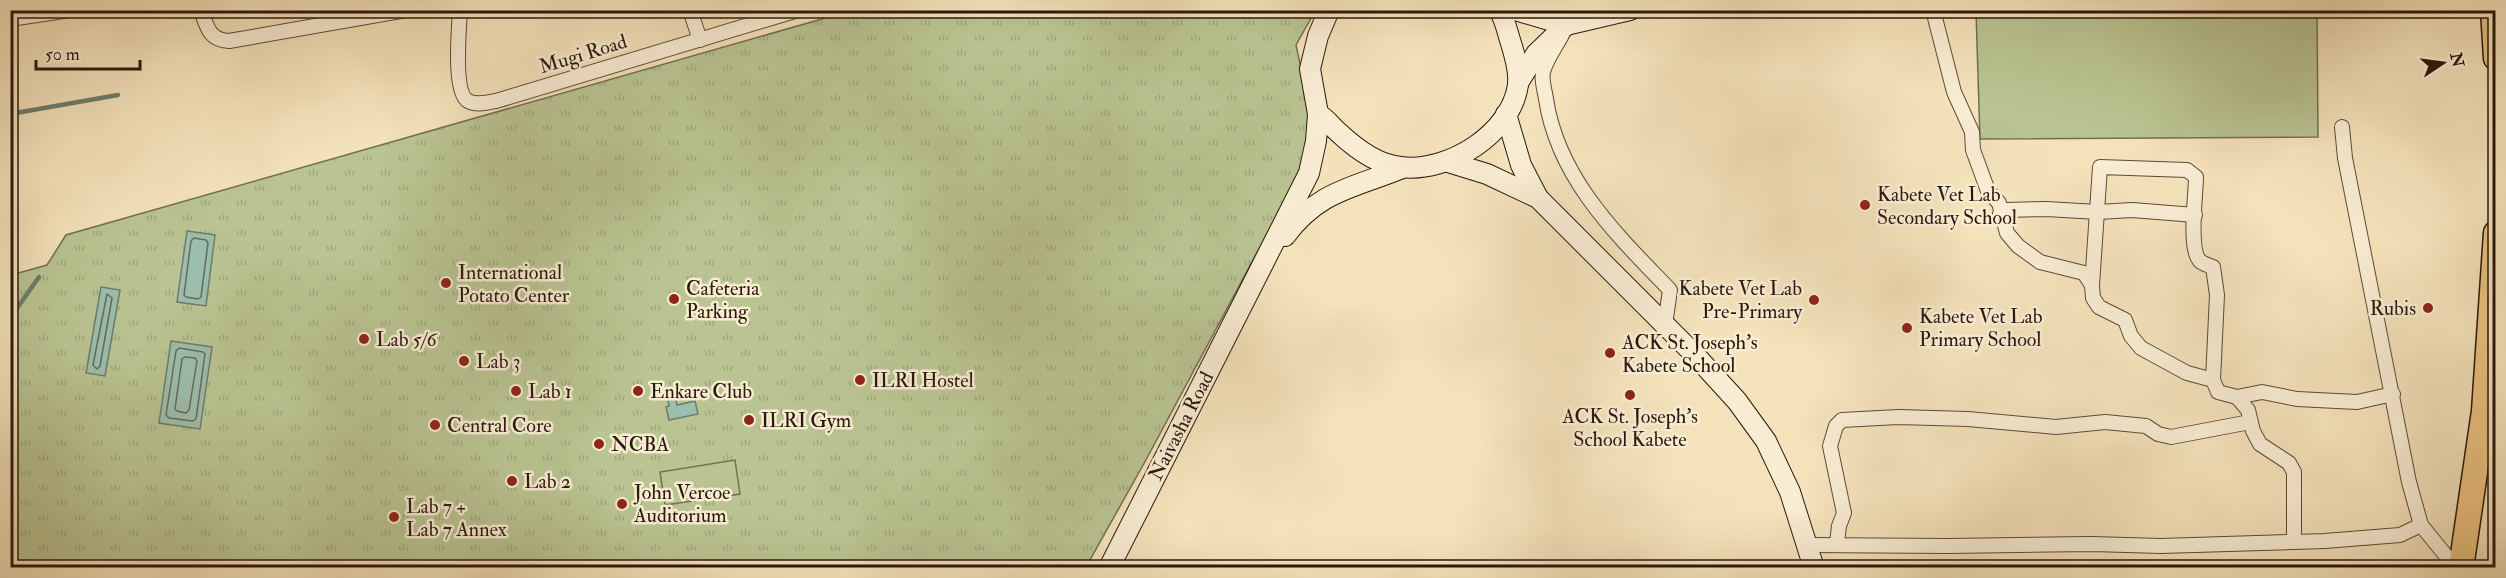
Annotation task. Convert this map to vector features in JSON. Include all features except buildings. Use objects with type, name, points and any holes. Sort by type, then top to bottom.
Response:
[{"type":"highway","points":[[2493,10],[2496,58]]},
{"type":"highway","points":[[2461,567],[2484,411],[2496,233]]},
{"type":"main road","name":"Naivasha Road","points":[[1109,567],[1309,172],[1316,141],[1318,114],[1310,69],[1318,36],[1329,10]]},
{"type":"main road","points":[[1499,10],[1514,52],[1518,83]]},
{"type":"main road","points":[[1515,10],[1566,25],[1630,10]]},
{"type":"main road","points":[[1448,162],[1478,146],[1506,114],[1518,83],[1536,54],[1566,25]]},
{"type":"main road","points":[[1318,114],[1365,154],[1402,168]]},
{"type":"main road","points":[[1506,114],[1521,165],[1538,198],[1737,401],[1766,441],[1790,492],[1814,567]]},
{"type":"main road","name":"Naivasha Road","points":[[1252,284],[1290,229],[1319,202],[1355,183],[1402,168],[1448,162]]},
{"type":"main road","points":[[1448,162],[1487,174],[1538,198]]},
{"type":"street","points":[[10,19],[70,10]]},
{"type":"street","points":[[201,10],[209,33],[220,40],[229,41],[406,10]]},
{"type":"street","name":"Mugi Road","points":[[460,10],[458,58],[462,94],[468,101],[477,104],[496,101],[798,10]]},
{"type":"street","points":[[690,10],[700,40]]},
{"type":"street","points":[[1934,10],[1954,92],[1972,132],[1973,150],[1988,191],[1998,203],[2007,232],[2018,246],[2040,262],[2084,273],[2092,285]]},
{"type":"street","points":[[1566,25],[1542,73],[1548,112],[1562,151],[1581,191],[1609,226],[1670,290],[1665,325]]},
{"type":"street","points":[[2342,127],[2345,158],[2409,482],[2421,525],[2456,567]]},
{"type":"street","points":[[2212,380],[2187,373],[2141,348],[2131,336],[2125,321],[2099,307],[2093,298],[2100,167],[2187,170],[2196,177],[2193,224],[2195,254],[2201,263],[2212,267],[2217,295],[2212,380],[2218,392],[2237,398],[2248,410],[2250,422],[2260,444],[2289,463],[2294,472],[2294,542]]},
{"type":"street","points":[[2000,214],[2007,210],[2046,209],[2098,212],[2132,210],[2195,215]]},
{"type":"street","points":[[2237,398],[2262,392],[2297,399],[2357,402],[2393,394]]},
{"type":"street","points":[[1838,543],[1839,526],[1844,513],[1830,446],[1836,426],[1842,420],[1898,417],[1968,419],[2056,427],[2105,422],[2146,426],[2158,434],[2171,437],[2250,422]]},
{"type":"street","points":[[1807,545],[1838,543],[1948,546],[2092,544],[2162,546],[2294,542],[2400,535],[2421,525]]},
{"type":"green space","points":[[850,11],[1315,11],[1296,45],[1308,101],[1308,132],[1298,176],[1086,567],[11,568],[11,275],[47,265],[66,235]]},
{"type":"green space","points":[[1976,11],[2317,11],[2318,137],[1980,139]]},
{"type":"green space","points":[[735,460],[740,494],[665,505],[660,472]]},
{"type":"water","points":[[187,231],[215,235],[206,306],[177,302]]},
{"type":"water","points":[[101,287],[120,290],[105,376],[86,373]]},
{"type":"water","points":[[171,341],[212,347],[200,429],[159,423]]},
{"type":"water","points":[[675,397],[677,405],[695,401],[698,414],[669,420],[666,407],[669,406],[668,399]]},
{"type":"waterway","points":[[10,114],[118,95]]},
{"type":"waterway","points":[[10,318],[39,277]]},
{"type":"place","name":"Kabete Vet Lab Secondary School","points":[[1865,205]]},
{"type":"place","name":"International Potato Center","points":[[446,283]]},
{"type":"place","name":"Cafeteria Parking","points":[[674,299]]},
{"type":"place","name":"Kabete Vet Lab Pre-Primary","points":[[1814,300]]},
{"type":"place","name":"Rubis","points":[[2428,308]]},
{"type":"place","name":"Kabete Vet Lab Primary School","points":[[1907,328]]},
{"type":"place","name":"Lab 5/6","points":[[364,339]]},
{"type":"place","name":"ACK St. Joseph's Kabete School","points":[[1610,353]]},
{"type":"place","name":"Lab 3","points":[[464,361]]},
{"type":"place","name":"ILRI Hostel","points":[[860,380]]},
{"type":"place","name":"Lab 1","points":[[516,391]]},
{"type":"place","name":"Enkare Club","points":[[638,391]]},
{"type":"place","name":"ACK St. Joseph's School Kabete","points":[[1630,395]]},
{"type":"place","name":"ILRI Gym","points":[[749,420]]},
{"type":"place","name":"Central Core","points":[[435,425]]},
{"type":"place","name":"NCBA","points":[[599,444]]},
{"type":"place","name":"Lab 2","points":[[512,481]]},
{"type":"place","name":"John Vercoe Auditorium","points":[[622,504]]},
{"type":"place","name":"Lab 7 + Lab 7 Annex","points":[[394,517]]}]
